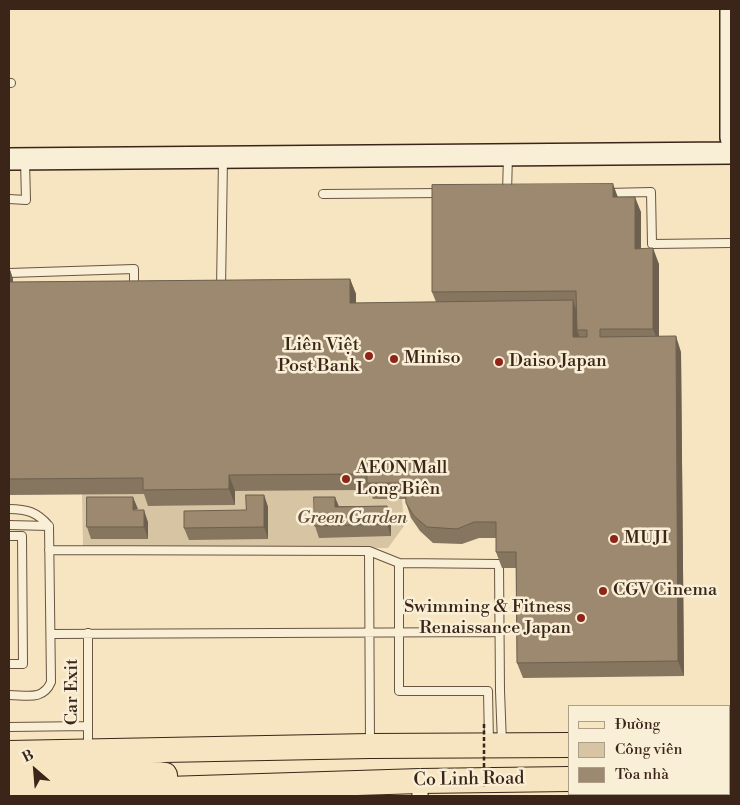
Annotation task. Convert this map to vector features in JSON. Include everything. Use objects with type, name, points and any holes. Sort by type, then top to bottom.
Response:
[{"type":"main road","name":"Co Linh Road","points":[[9,753],[370,746],[492,738],[568,745]]},
{"type":"main road","points":[[149,773],[243,749]]},
{"type":"main road","points":[[9,774],[149,773],[238,786]]},
{"type":"main road","name":"Co Linh Road","points":[[9,794],[37,795],[238,786],[420,788],[568,779]]},
{"type":"street","points":[[731,9],[731,138]]},
{"type":"street","points":[[17,159],[731,153]]},
{"type":"lane","points":[[507,193],[508,155]]},
{"type":"lane","points":[[213,289],[222,289],[223,157]]},
{"type":"lane","points":[[9,199],[26,200],[17,159]]},
{"type":"lane","points":[[603,193],[651,192],[652,244],[731,243]]},
{"type":"lane","points":[[323,194],[449,193]]},
{"type":"lane","points":[[497,193],[517,193]]},
{"type":"lane","points":[[9,273],[134,269],[134,291],[144,290]]},
{"type":"lane","points":[[9,509],[33,511],[49,526],[51,682],[44,693],[38,696],[9,695]]},
{"type":"lane","points":[[9,525],[49,526]]},
{"type":"lane","points":[[9,536],[22,536],[23,664],[9,664]]},
{"type":"lane","points":[[49,550],[369,551],[399,563],[499,564],[500,691],[492,738]]},
{"type":"lane","points":[[369,551],[370,746]]},
{"type":"lane","points":[[399,563],[399,691],[488,691],[492,738]]},
{"type":"lane","points":[[50,634],[499,632]]},
{"type":"lane","name":"Car Exit","points":[[88,633],[88,752]]},
{"type":"lane","points":[[9,727],[88,726]]},
{"type":"path","points":[[484,790],[492,738]]},
{"type":"green space","name":"Green Garden","points":[[373,490],[373,499],[402,499],[404,526],[388,548],[83,546],[82,494],[148,494],[149,506],[234,505],[235,491]]},
{"type":"building","name":"AEON Mall Long Biên","points":[[613,184],[613,197],[635,197],[635,249],[653,248],[653,329],[600,329],[600,337],[676,336],[678,661],[517,663],[516,552],[496,552],[496,522],[474,522],[457,529],[427,527],[414,516],[406,503],[405,483],[367,483],[367,474],[229,475],[229,489],[143,490],[143,478],[9,479],[9,282],[350,279],[350,303],[573,300],[573,337],[587,337],[587,330],[577,330],[576,291],[432,292],[432,185]]},
{"type":"building","points":[[246,495],[264,495],[264,527],[184,528],[184,511],[246,510]]},
{"type":"building","points":[[87,497],[133,497],[133,510],[144,510],[144,527],[87,527]]},
{"type":"building","points":[[314,497],[335,497],[335,507],[387,506],[387,524],[315,526]]},
{"type":"place","name":"Liên Việt Post Bank","points":[[369,356]]},
{"type":"place","name":"Miniso","points":[[394,359]]},
{"type":"place","name":"Daiso Japan","points":[[499,362]]},
{"type":"place","name":"AEON Mall Long Biên","points":[[346,479]]},
{"type":"place","name":"MUJI","points":[[614,539]]},
{"type":"place","name":"CGV Cinema","points":[[603,591]]},
{"type":"place","name":"Swimming & Fitness Renaissance Japan","points":[[581,618]]}]
